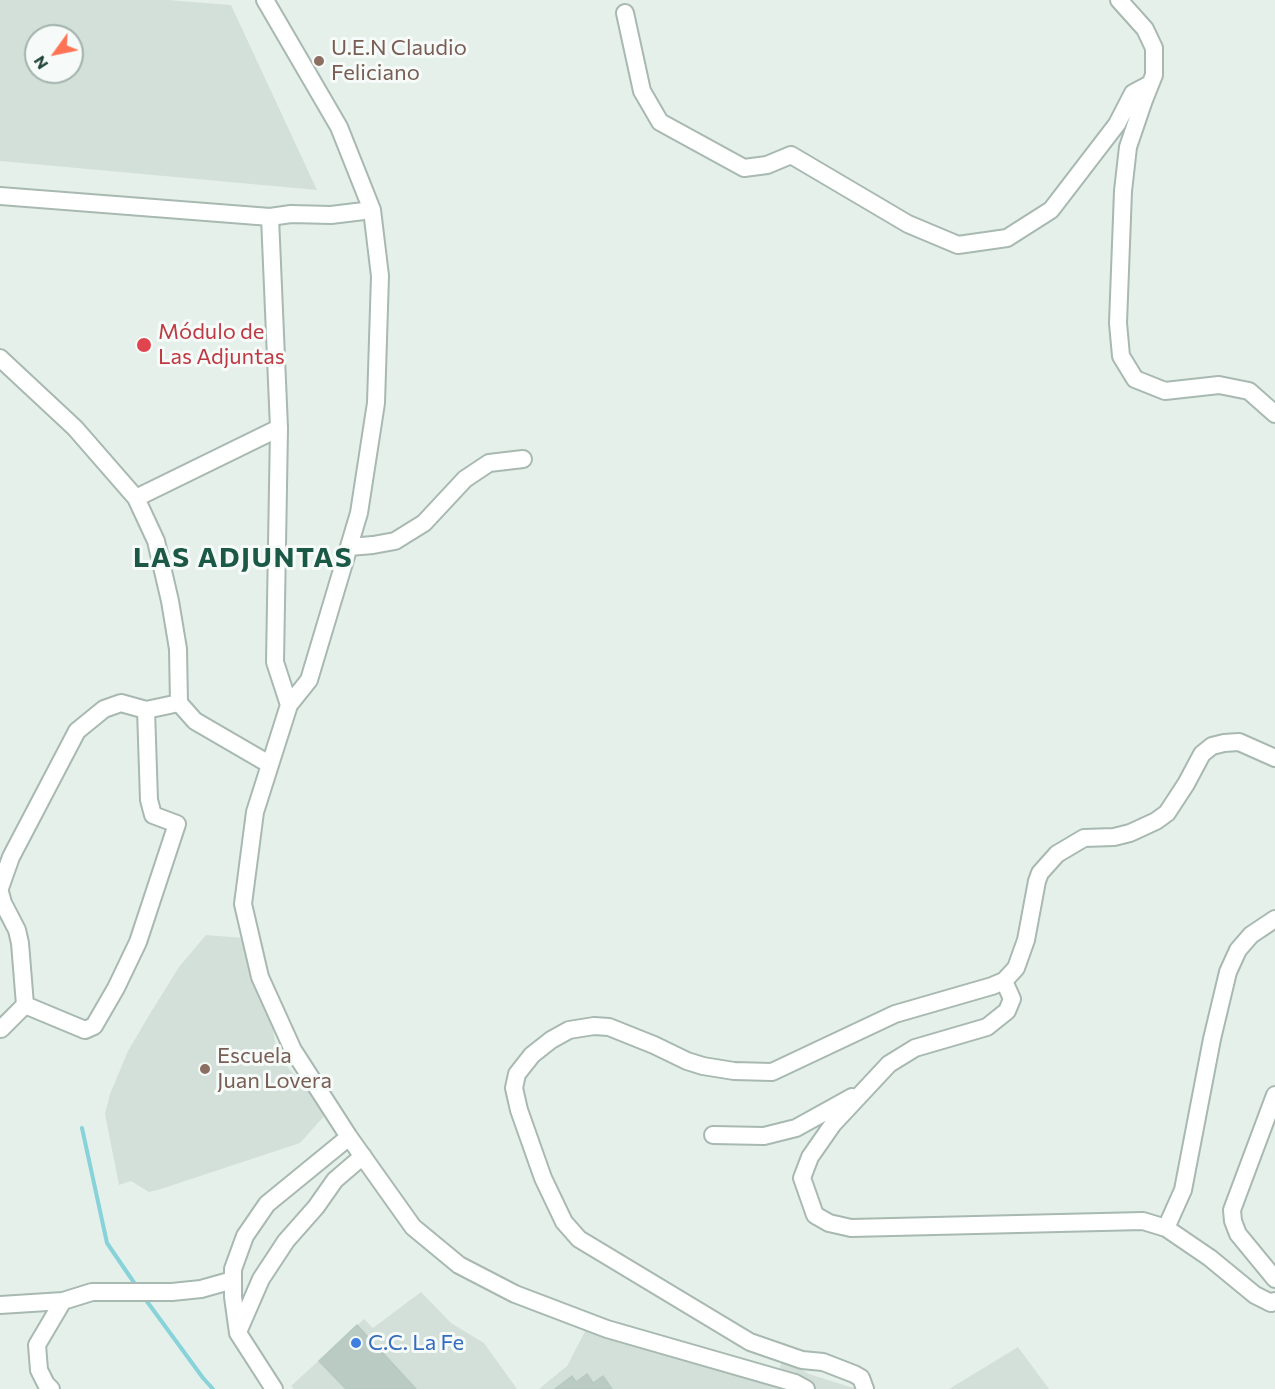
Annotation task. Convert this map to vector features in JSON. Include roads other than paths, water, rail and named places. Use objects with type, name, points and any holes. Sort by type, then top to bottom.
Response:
[{"type":"street","points":[[265,0],[339,127],[372,210],[381,276],[376,403],[359,513],[309,680],[289,705],[255,812],[243,904],[260,977],[292,1050],[349,1137],[413,1227],[459,1265],[514,1293],[607,1329],[795,1383],[806,1389]]},
{"type":"street","points":[[1119,0],[1144,29],[1154,48],[1154,75],[1131,137],[1123,191],[1118,323],[1121,356],[1135,379],[1165,391],[1219,385],[1250,392],[1275,414]]},
{"type":"street","points":[[625,13],[642,91],[660,122],[744,168],[767,165],[791,155],[908,224],[958,245],[1007,238],[1051,210],[1117,124],[1133,93],[1150,84]]},
{"type":"street","points":[[0,195],[270,217],[291,214],[331,215],[372,210]]},
{"type":"street","points":[[270,217],[279,428],[275,662],[289,705]]},
{"type":"street","points":[[0,358],[75,428],[136,498],[156,541],[170,601],[177,649],[179,703],[195,721],[269,764]]},
{"type":"street","points":[[136,498],[279,428]]},
{"type":"street","points":[[350,547],[394,541],[424,523],[465,479],[481,468],[489,463],[523,459]]},
{"type":"street","points":[[25,1005],[19,937],[3,903],[0,890],[11,856],[77,731],[104,709],[121,703],[146,710],[179,703]]},
{"type":"street","points":[[25,1005],[85,1030],[94,1026],[116,988],[138,942],[177,824],[153,815],[149,800],[146,710]]},
{"type":"street","points":[[865,1389],[861,1378],[854,1374],[823,1362],[802,1360],[750,1342],[579,1239],[564,1222],[543,1178],[519,1110],[514,1088],[517,1074],[532,1055],[551,1040],[569,1030],[594,1026],[609,1027],[703,1066],[734,1071],[772,1072],[895,1014],[1004,981],[1017,968],[1023,952],[1040,873],[1057,854],[1084,838],[1114,837],[1130,833],[1156,821],[1167,813],[1202,754],[1212,746],[1239,742],[1275,758]]},
{"type":"street","points":[[1166,1228],[1183,1190],[1212,1039],[1228,972],[1238,950],[1251,934],[1275,919]]},
{"type":"street","points":[[1004,981],[1012,999],[1006,1011],[987,1026],[915,1048],[889,1064],[833,1124],[810,1156],[802,1178],[814,1215],[829,1223],[851,1228],[1143,1221],[1166,1228],[1210,1258],[1255,1295],[1271,1303],[1275,1301]]},
{"type":"street","points":[[1,1029],[25,1005]]},
{"type":"street","points":[[713,1135],[764,1136],[796,1128],[866,1089]]},
{"type":"street","points":[[1275,1096],[1232,1210],[1238,1234],[1275,1279]]},
{"type":"street","points":[[274,1389],[238,1332],[233,1269],[245,1236],[267,1204],[349,1137]]},
{"type":"street","points":[[238,1332],[261,1279],[286,1241],[316,1207],[335,1180],[363,1156]]},
{"type":"street","points":[[0,1305],[63,1301],[93,1292],[172,1292],[201,1289],[233,1280]]},
{"type":"street","points":[[51,1389],[39,1370],[37,1345],[63,1301]]},
{"type":"waterway","points":[[82,1128],[107,1243],[137,1287]]},
{"type":"waterway","points":[[143,1296],[213,1389]]},
{"type":"place","name":"U.E.N Claudio Feliciano","points":[[319,61]]},
{"type":"place","name":"Módulo de Las Adjuntas","points":[[144,345]]},
{"type":"place","name":"Escuela Juan Lovera","points":[[205,1069]]},
{"type":"place","name":"C.C. La Fe","points":[[356,1343]]},
{"type":"district","name":"LAS ADJUNTAS","points":[[243,558]]}]
